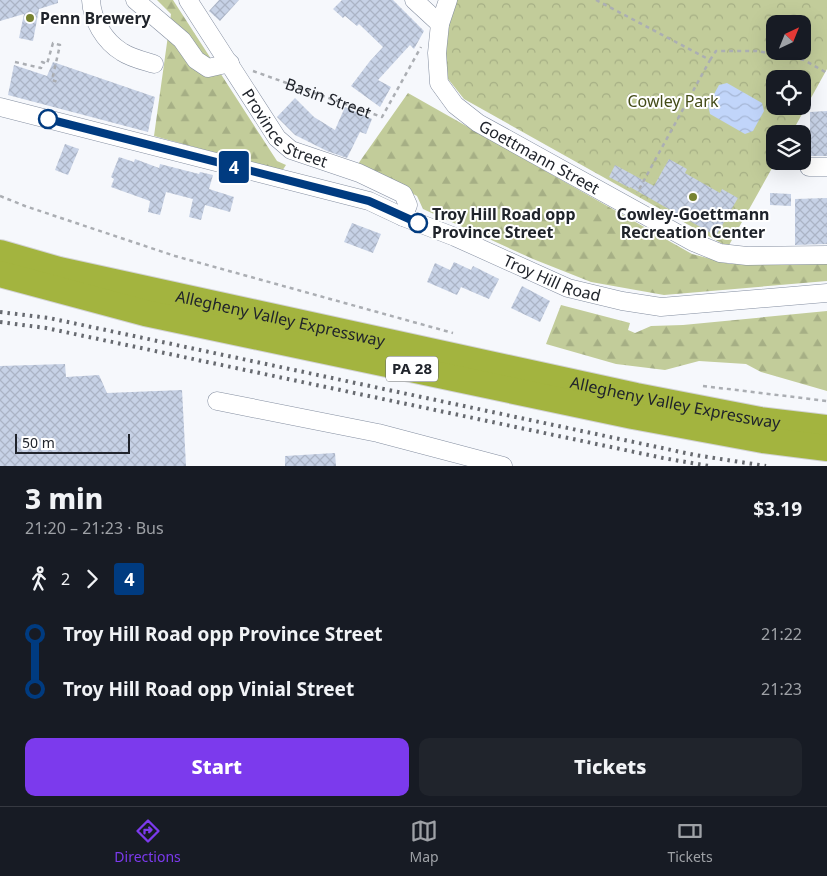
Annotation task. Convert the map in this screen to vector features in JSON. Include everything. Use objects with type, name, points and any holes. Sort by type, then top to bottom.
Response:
[{"type":"highway","points":[[0,245],[59,270]]},
{"type":"highway","name":"Allegheny Valley Expressway","points":[[0,253],[59,270],[627,394],[760,420],[827,428]]},
{"type":"highway","name":"Allegheny Valley Expressway","points":[[0,274],[145,313],[614,412],[763,440],[827,448]]},
{"type":"street","points":[[91,0],[96,22],[112,43],[122,52],[154,64]]},
{"type":"street","points":[[134,0],[182,40],[196,60],[208,68],[230,63]]},
{"type":"street","name":"Province Street","points":[[188,0],[277,138],[291,150],[359,173],[403,194],[408,206],[403,217]]},
{"type":"street","points":[[414,0],[440,24],[448,0]]},
{"type":"street","name":"Goettmann Street","points":[[440,24],[437,53],[440,83],[456,105],[478,123],[693,242],[720,253],[747,256],[827,255]]},
{"type":"street","name":"Troy Hill Road","points":[[0,107],[369,201],[568,288],[622,301],[661,307],[827,293]]},
{"type":"street","points":[[811,167],[827,166]]},
{"type":"street","points":[[217,401],[378,433],[503,466]]},
{"type":"path","points":[[596,0],[710,60]]},
{"type":"path","name":"Basin Street","points":[[230,63],[382,117],[430,30],[440,24]]},
{"type":"path","points":[[15,62],[41,68],[42,62],[47,64],[53,43],[60,45],[52,80],[60,83]]},
{"type":"path","points":[[629,207],[716,51],[757,51],[804,60],[827,73]]},
{"type":"path","points":[[0,196],[175,256],[456,334]]},
{"type":"path","points":[[698,386],[827,401]]},
{"type":"green space","points":[[157,0],[173,0],[277,161],[286,165],[282,171],[154,136],[171,14]]},
{"type":"green space","name":"Cowley Park","points":[[453,0],[827,0],[827,69],[811,98],[811,70],[766,70],[766,115],[802,115],[796,125],[766,125],[766,170],[771,170],[728,247],[464,99],[445,75],[445,32]]},
{"type":"green space","points":[[408,93],[692,254],[730,264],[827,263],[827,281],[664,295],[591,282],[533,259],[423,209],[417,196],[358,164]]},
{"type":"green space","points":[[561,305],[630,323],[628,330],[635,333],[651,326],[683,325],[827,311],[827,391],[761,372],[746,364],[699,361],[665,370],[616,364],[546,344]]},
{"type":"water","points":[[727,83],[762,103],[764,111],[753,131],[745,134],[710,114],[708,105],[719,85]]},
{"type":"building","name":"Penn Brewery","points":[[0,0],[58,0],[58,3],[39,9],[33,41],[19,38],[24,14],[0,21]]},
{"type":"building","points":[[219,0],[239,0],[220,21],[209,11]]},
{"type":"building","points":[[342,0],[393,0],[424,31],[414,49],[410,45],[378,80],[391,87],[380,107],[351,86],[383,47],[359,24],[357,26],[345,16],[343,18],[333,9]]},
{"type":"building","points":[[53,62],[155,97],[148,132],[8,95],[14,65],[47,76]]},
{"type":"building","points":[[295,98],[314,117],[335,130],[345,107],[372,119],[366,134],[360,132],[347,158],[327,151],[295,135],[277,117]]},
{"type":"building","points":[[827,111],[827,156],[811,156],[811,112]]},
{"type":"building","points":[[65,144],[79,149],[68,175],[55,170]]},
{"type":"building","points":[[119,157],[134,162],[135,159],[159,168],[160,164],[199,174],[200,172],[213,175],[209,189],[234,197],[230,212],[205,205],[201,220],[189,217],[193,199],[166,192],[160,215],[148,212],[150,201],[111,187],[114,179],[111,177]]},
{"type":"building","name":"Cowley-Goettmann Recreation Center","points":[[669,159],[687,169],[685,173],[720,193],[722,189],[738,198],[716,236],[609,177],[615,165],[654,186]]},
{"type":"building","points":[[770,193],[791,194],[791,206],[770,205]]},
{"type":"building","points":[[827,198],[827,244],[795,245],[795,199]]},
{"type":"building","points":[[352,223],[381,234],[373,253],[344,242]]},
{"type":"building","points":[[454,262],[471,270],[473,266],[499,279],[489,299],[461,287],[457,295],[427,282],[435,263],[450,270]]},
{"type":"building","points":[[522,286],[550,301],[540,322],[511,308]]},
{"type":"building","points":[[65,364],[66,377],[99,375],[107,393],[182,390],[186,466],[0,466],[0,366]]},
{"type":"building","points":[[335,453],[336,466],[285,466],[285,456]]},
{"type":"railway","points":[[0,312],[49,318],[695,455],[766,466]]},
{"type":"railway","points":[[0,322],[46,328],[663,458],[709,466]]},
{"type":"bus line","name":"4","points":[[48,119],[369,201],[418,223]]},
{"type":"place","name":"Penn Brewery","points":[[30,18]]},
{"type":"place","name":"Cowley-Goettmann Recreation Center","points":[[693,197]]},
{"type":"place","name":"Troy Hill Road opp Province Street","points":[[418,223]]}]
